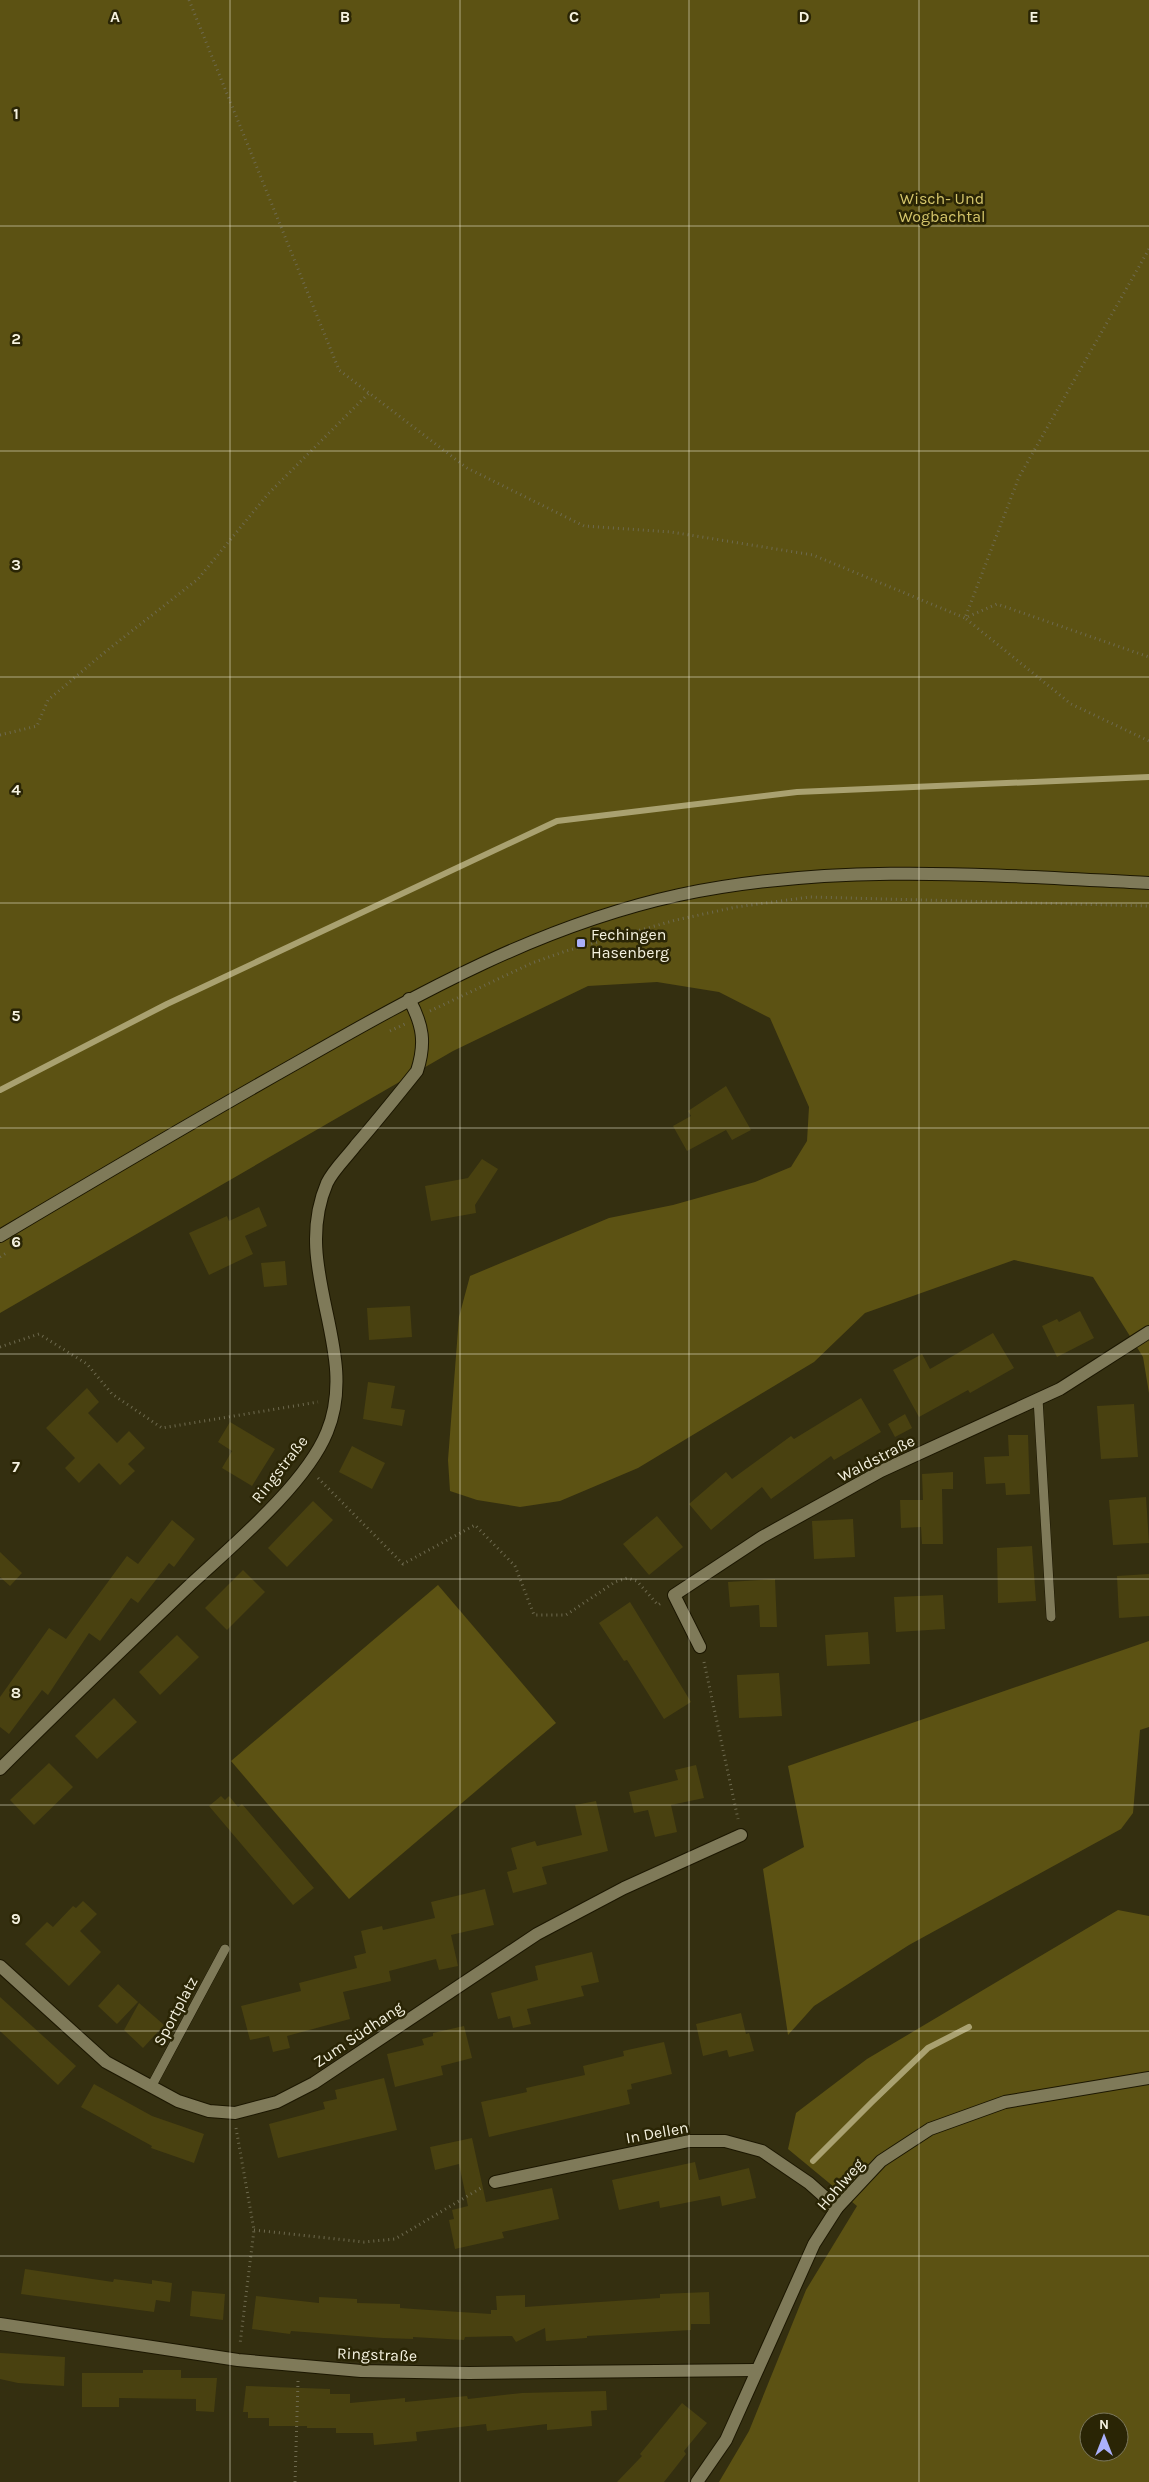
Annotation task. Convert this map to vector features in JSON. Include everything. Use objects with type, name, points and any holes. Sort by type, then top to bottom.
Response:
[{"type":"street","points":[[0,1236],[190,1123],[409,999],[504,952],[561,931],[671,898],[739,886],[833,875],[943,872],[1149,883]]},
{"type":"street","name":"Ringstraße","points":[[0,1769],[74,1695],[270,1509],[306,1467],[327,1432],[336,1399],[337,1370],[317,1272],[315,1242],[318,1214],[328,1182],[417,1071],[424,1050],[418,1017],[409,999]]},
{"type":"street","name":"Waldstraße","points":[[674,1595],[762,1537],[881,1471],[1060,1389],[1149,1332]]},
{"type":"street","points":[[674,1595],[700,1647]]},
{"type":"street","name":"Zum Südhang","points":[[0,1966],[106,2062],[178,2100],[209,2111],[235,2113],[277,2102],[314,2083],[537,1934],[624,1888],[742,1836]]},
{"type":"street","name":"Hohlweg","points":[[697,2482],[726,2440],[755,2370],[814,2244],[837,2208],[881,2161],[930,2129],[1005,2102],[1149,2078]]},
{"type":"street","name":"In Dellen","points":[[494,2182],[689,2141],[725,2141],[762,2150],[808,2183],[837,2208]]},
{"type":"street","name":"Ringstraße","points":[[0,2324],[238,2360],[361,2371],[469,2373],[755,2370]]},
{"type":"lane","points":[[1038,1400],[1051,1617]]},
{"type":"lane","name":"Sportplatz","points":[[151,2087],[225,1949]]},
{"type":"path","points":[[189,0],[339,370],[467,468],[584,526],[671,532],[813,555],[965,618],[1071,704],[1149,741]]},
{"type":"path","points":[[965,618],[1019,477],[1149,249]]},
{"type":"path","points":[[0,735],[37,726],[48,700],[105,652],[198,579],[268,494],[369,393]]},
{"type":"path","points":[[965,618],[997,604],[1149,657]]},
{"type":"path","points":[[387,1033],[532,962],[596,941],[736,907],[810,897],[1149,906]]},
{"type":"path","points":[[0,1256],[15,1248]]},
{"type":"path","points":[[0,1347],[39,1334],[87,1364],[112,1394],[162,1428],[336,1399]]},
{"type":"path","points":[[306,1467],[403,1564],[475,1525],[515,1566],[534,1615],[566,1615],[615,1582],[627,1578],[637,1581],[658,1605],[674,1595]]},
{"type":"path","points":[[700,1647],[742,1836]]},
{"type":"path","points":[[235,2113],[254,2230],[242,2326]]},
{"type":"path","points":[[254,2230],[364,2242],[395,2239],[471,2193],[494,2182]]},
{"type":"path","points":[[295,2482],[299,2366]]},
{"type":"green space","name":"Wisch- Und Wogbachtal","points":[[0,0],[1149,0],[1149,1393],[1143,1357],[1093,1277],[1014,1260],[865,1313],[814,1362],[638,1468],[560,1501],[520,1507],[477,1500],[450,1491],[448,1460],[459,1317],[470,1276],[609,1218],[673,1205],[755,1182],[791,1167],[807,1141],[809,1107],[770,1018],[719,992],[657,982],[588,986],[453,1051],[0,1313]]},
{"type":"green space","points":[[438,1585],[556,1723],[349,1899],[231,1761]]},
{"type":"green space","points":[[1149,1641],[1149,1727],[1140,1730],[1133,1813],[1121,1829],[909,1945],[814,2006],[788,2035],[763,1869],[804,1847],[788,1766]]},
{"type":"green space","points":[[1118,1910],[1149,1916],[1149,2482],[719,2482],[749,2431],[806,2290],[857,2206],[788,2149],[796,2113],[867,2059]]},
{"type":"building","points":[[726,1086],[751,1130],[732,1140],[726,1130],[687,1151],[673,1126],[691,1116],[688,1111]]},
{"type":"building","points":[[482,1159],[498,1169],[475,1205],[476,1213],[431,1221],[425,1186],[468,1178]]},
{"type":"building","points":[[259,1207],[267,1226],[245,1236],[253,1254],[209,1275],[189,1233],[227,1216],[229,1221]]},
{"type":"building","points":[[285,1261],[287,1285],[264,1287],[261,1263]]},
{"type":"building","points":[[410,1306],[412,1337],[369,1340],[367,1308]]},
{"type":"building","points":[[1080,1311],[1094,1338],[1057,1357],[1042,1326],[1057,1319],[1059,1322]]},
{"type":"building","points":[[993,1333],[1014,1368],[970,1393],[968,1390],[919,1417],[893,1370],[922,1354],[930,1369]]},
{"type":"building","points":[[368,1382],[395,1386],[391,1408],[405,1410],[402,1426],[363,1419]]},
{"type":"building","points":[[87,1388],[99,1402],[88,1413],[117,1443],[129,1431],[145,1448],[128,1464],[135,1471],[120,1485],[99,1463],[79,1483],[65,1468],[75,1458],[46,1428]]},
{"type":"building","points":[[861,1398],[881,1432],[834,1460],[831,1456],[771,1499],[762,1487],[711,1530],[689,1504],[726,1472],[732,1479],[791,1436],[794,1439]]},
{"type":"building","points":[[1134,1404],[1138,1457],[1101,1459],[1097,1406]]},
{"type":"building","points":[[905,1414],[912,1428],[895,1437],[888,1424]]},
{"type":"building","points":[[230,1422],[275,1449],[252,1486],[222,1468],[232,1451],[218,1442]]},
{"type":"building","points":[[1008,1435],[1028,1435],[1030,1494],[1006,1495],[1005,1483],[986,1484],[984,1457],[1009,1456]]},
{"type":"building","points":[[352,1446],[385,1463],[372,1489],[339,1472]]},
{"type":"building","points":[[953,1472],[953,1489],[942,1489],[943,1544],[922,1544],[921,1527],[901,1528],[900,1500],[923,1500],[922,1474]]},
{"type":"building","points":[[1146,1497],[1149,1543],[1113,1545],[1109,1500]]},
{"type":"building","points":[[313,1501],[333,1520],[287,1567],[268,1548]]},
{"type":"building","points":[[657,1516],[683,1547],[649,1575],[623,1544]]},
{"type":"building","points":[[853,1519],[855,1557],[814,1559],[812,1521]]},
{"type":"building","points":[[172,1520],[195,1539],[174,1567],[169,1563],[138,1603],[131,1598],[100,1641],[89,1633],[48,1695],[42,1690],[9,1734],[0,1727],[0,1697],[49,1628],[66,1639],[127,1556],[138,1564]]},
{"type":"building","points":[[1032,1546],[1036,1601],[998,1603],[997,1548]]},
{"type":"building","points":[[0,1552],[22,1573],[10,1586],[0,1577]]},
{"type":"building","points":[[243,1570],[265,1592],[227,1630],[205,1608]]},
{"type":"building","points":[[1149,1574],[1149,1616],[1119,1618],[1117,1576]]},
{"type":"building","points":[[775,1579],[777,1627],[760,1627],[759,1605],[730,1607],[728,1582]]},
{"type":"building","points":[[943,1595],[945,1629],[896,1632],[894,1597]]},
{"type":"building","points":[[630,1602],[691,1702],[664,1719],[627,1660],[624,1661],[599,1623]]},
{"type":"building","points":[[868,1632],[870,1664],[827,1666],[825,1635]]},
{"type":"building","points":[[177,1635],[199,1657],[160,1695],[139,1672]]},
{"type":"building","points":[[779,1673],[782,1716],[739,1718],[737,1675]]},
{"type":"building","points":[[114,1698],[137,1722],[97,1759],[75,1736]]},
{"type":"building","points":[[49,1763],[73,1787],[34,1825],[10,1800]]},
{"type":"building","points":[[696,1765],[704,1798],[671,1805],[677,1832],[655,1837],[648,1810],[634,1813],[629,1792],[678,1780],[675,1770]]},
{"type":"building","points":[[221,1796],[225,1800],[229,1796],[238,1807],[242,1804],[314,1888],[293,1905],[209,1806]]},
{"type":"building","points":[[596,1801],[608,1851],[542,1867],[547,1884],[513,1893],[507,1872],[517,1869],[511,1848],[535,1841],[537,1846],[582,1835],[575,1805]]},
{"type":"building","points":[[485,1889],[494,1925],[451,1935],[458,1966],[439,1970],[436,1959],[389,1971],[391,1981],[343,1992],[350,2019],[287,2036],[290,2048],[273,2052],[269,2036],[250,2040],[241,2006],[301,1991],[299,1983],[357,1968],[354,1956],[366,1953],[361,1931],[382,1926],[383,1930],[435,1918],[431,1902]]},
{"type":"building","points":[[83,1901],[97,1914],[80,1931],[101,1952],[69,1986],[25,1944],[47,1922],[53,1927],[73,1906],[76,1908]]},
{"type":"building","points":[[592,1952],[599,1982],[581,1986],[584,1996],[527,2009],[531,2024],[513,2028],[510,2016],[498,2019],[491,1993],[538,1980],[535,1966]]},
{"type":"building","points":[[118,1984],[138,2002],[117,2024],[98,2006]]},
{"type":"building","points":[[0,1997],[76,2066],[58,2085],[0,2031]]},
{"type":"building","points":[[139,2003],[164,2025],[143,2048],[124,2030]]},
{"type":"building","points":[[741,2013],[746,2034],[749,2033],[754,2051],[729,2057],[727,2050],[703,2056],[696,2024]]},
{"type":"building","points":[[464,2026],[472,2058],[441,2066],[443,2075],[395,2087],[387,2054],[424,2045],[422,2039],[433,2036],[433,2033]]},
{"type":"building","points":[[664,2042],[672,2074],[631,2084],[632,2089],[627,2090],[630,2104],[489,2137],[481,2102],[527,2092],[526,2088],[585,2075],[583,2066],[624,2056],[623,2051]]},
{"type":"building","points":[[384,2078],[397,2130],[278,2158],[269,2124],[325,2109],[323,2102],[337,2099],[335,2090]]},
{"type":"building","points":[[94,2084],[152,2116],[204,2134],[194,2163],[151,2148],[152,2146],[81,2107]]},
{"type":"building","points":[[472,2138],[486,2202],[552,2188],[559,2219],[502,2232],[504,2238],[455,2249],[449,2220],[454,2219],[452,2210],[468,2206],[459,2164],[435,2170],[430,2147]]},
{"type":"building","points":[[695,2162],[699,2180],[749,2168],[756,2198],[722,2206],[720,2196],[660,2208],[659,2201],[619,2210],[612,2180]]},
{"type":"building","points":[[25,2269],[113,2282],[114,2279],[152,2284],[152,2280],[172,2283],[170,2302],[156,2300],[154,2312],[21,2294]]},
{"type":"building","points":[[192,2291],[225,2294],[223,2320],[190,2316]]},
{"type":"building","points":[[709,2292],[710,2324],[691,2324],[691,2330],[587,2336],[587,2338],[546,2341],[545,2328],[516,2342],[512,2336],[465,2337],[464,2340],[413,2337],[413,2339],[291,2331],[290,2334],[252,2329],[256,2296],[319,2303],[319,2297],[357,2299],[357,2303],[400,2304],[400,2308],[491,2314],[491,2310],[497,2310],[496,2296],[525,2295],[525,2307],[660,2298],[660,2294]]},
{"type":"building","points":[[0,2353],[65,2357],[64,2386],[18,2383],[0,2379]]},
{"type":"building","points":[[143,2370],[181,2370],[181,2378],[217,2378],[214,2412],[196,2411],[196,2399],[119,2398],[119,2407],[82,2407],[82,2373],[143,2373]]},
{"type":"building","points":[[246,2386],[330,2389],[330,2394],[350,2394],[350,2403],[405,2398],[405,2402],[467,2396],[468,2399],[522,2393],[606,2391],[607,2410],[591,2411],[592,2426],[547,2430],[547,2424],[487,2431],[486,2424],[416,2432],[417,2441],[374,2445],[373,2433],[336,2433],[336,2428],[307,2428],[307,2426],[269,2426],[269,2418],[248,2418],[248,2412],[243,2412]]},
{"type":"building","points":[[682,2403],[707,2423],[684,2451],[686,2454],[664,2482],[617,2482],[642,2456],[640,2454]]},
{"type":"waterway","points":[[0,1090],[167,1004],[557,821],[797,792],[1149,777]]},
{"type":"waterway","points":[[813,2161],[928,2048],[969,2027]]},
{"type":"place","name":"Fechingen Hasenberg","points":[[581,943]]}]
